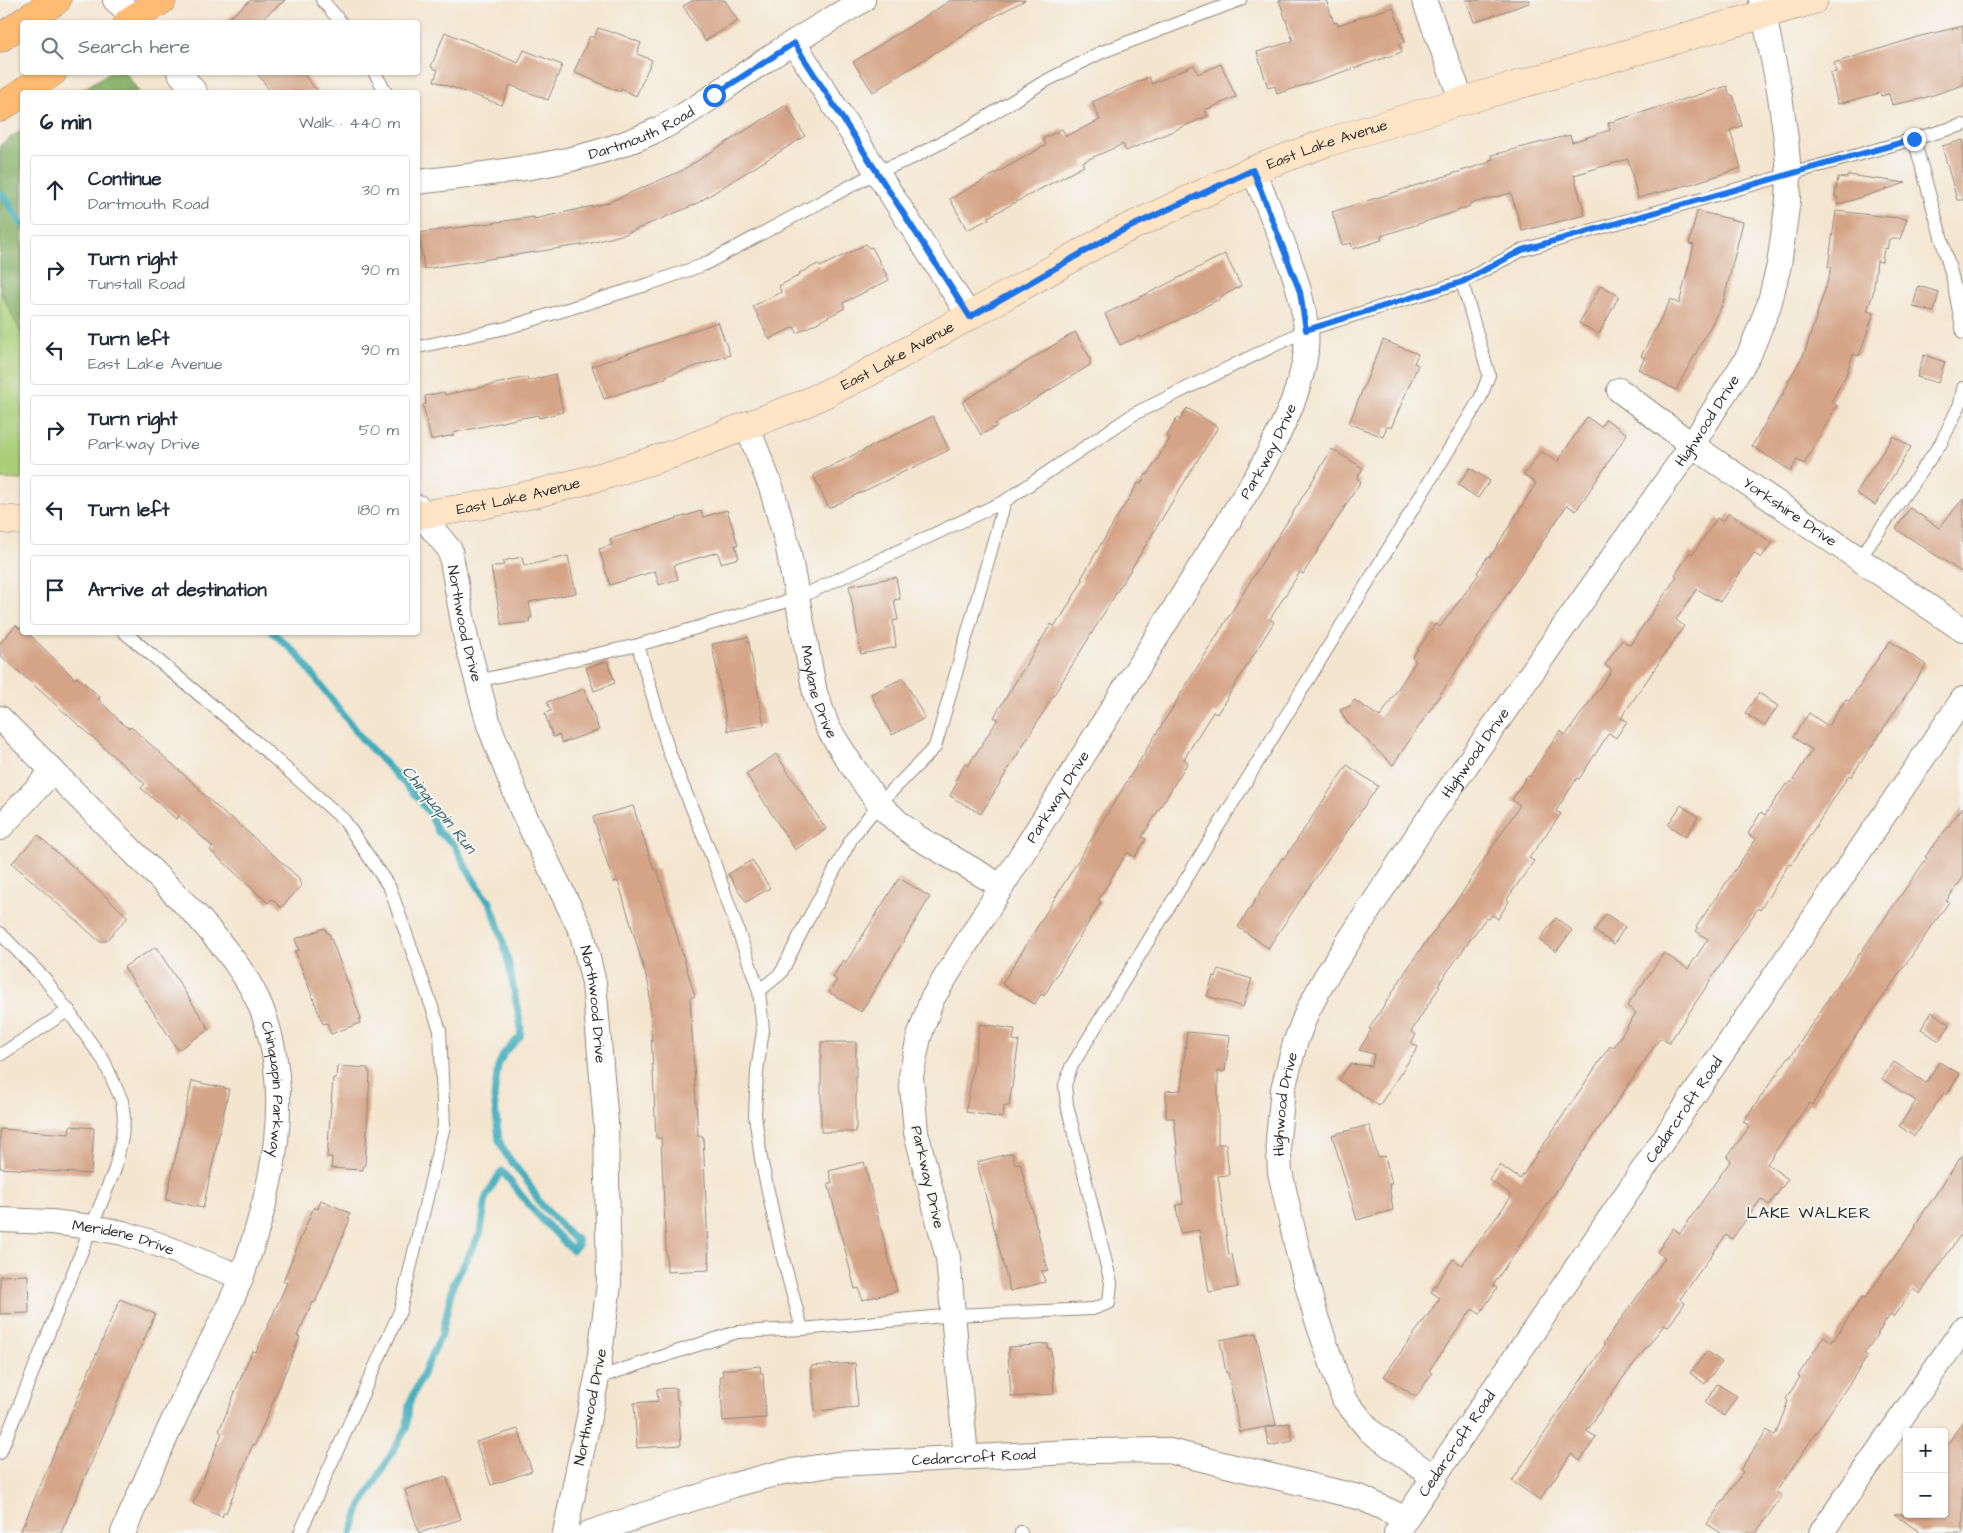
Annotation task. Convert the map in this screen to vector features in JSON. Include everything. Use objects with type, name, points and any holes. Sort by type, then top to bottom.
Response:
[{"type":"main road","points":[[27,20],[57,0]]},
{"type":"main road","points":[[135,20],[162,0]]},
{"type":"main road","points":[[0,38],[20,25]]},
{"type":"main road","points":[[27,90],[49,75]]},
{"type":"main road","points":[[0,108],[20,95]]},
{"type":"street","points":[[115,0],[133,20]]},
{"type":"street","name":"Dartmouth Road","points":[[420,182],[562,162],[631,140],[660,128],[685,114],[863,0]]},
{"type":"street","points":[[1424,0],[1462,101]]},
{"type":"street","name":"East Lake Avenue","points":[[420,512],[478,506],[603,476],[676,453],[806,403],[866,374],[1115,234],[1253,170],[1325,143],[1762,7],[1814,0]]},
{"type":"street","name":"Highwood Drive","points":[[1435,1478],[1370,1431],[1344,1399],[1316,1317],[1298,1252],[1280,1172],[1279,1123],[1288,1066],[1295,1043],[1325,978],[1368,911],[1420,831],[1692,445],[1748,355],[1768,305],[1779,265],[1788,200],[1789,175],[1784,122],[1762,7]]},
{"type":"street","points":[[794,43],[970,317]]},
{"type":"street","points":[[181,75],[193,90]]},
{"type":"street","name":"Parkway Drive","points":[[966,1457],[948,1258],[916,1132],[911,1076],[919,1037],[932,1000],[1258,474],[1287,418],[1300,382],[1306,356],[1306,330],[1300,292],[1253,170]]},
{"type":"street","name":"Yorkshire Drive","points":[[1619,390],[1692,445],[1963,630]]},
{"type":"street","name":"Maylane Drive","points":[[746,426],[771,487],[787,543],[815,693],[828,728],[879,804],[899,823],[917,837],[1002,886]]},
{"type":"street","name":"Northwood Drive","points":[[420,513],[450,550],[477,681],[489,725],[522,810],[582,933],[594,983],[606,1124],[610,1284],[597,1378],[565,1533]]},
{"type":"street","points":[[0,519],[20,521]]},
{"type":"street","name":"Cedarcroft Road","points":[[589,1533],[734,1485],[779,1473],[836,1464],[1034,1453],[1165,1450],[1362,1498],[1401,1526],[1963,699]]},
{"type":"street","name":"Chinquapin Parkway","points":[[0,718],[198,917],[228,952],[248,981],[261,1008],[270,1035],[276,1066],[279,1101],[277,1138],[266,1199],[241,1277],[142,1486],[123,1533]]},
{"type":"street","points":[[0,828],[53,772]]},
{"type":"street","name":"Meridene Drive","points":[[0,1220],[51,1222],[123,1233],[157,1244],[241,1277]]},
{"type":"street","points":[[1821,1533],[1963,1329]]},
{"type":"lane","points":[[322,0],[339,20]]},
{"type":"lane","points":[[420,346],[506,328],[649,284],[703,265],[877,172],[912,158],[1042,83],[1102,52],[1240,0]]},
{"type":"lane","points":[[376,75],[385,90]]},
{"type":"lane","points":[[477,681],[638,645],[798,598],[1005,501],[1134,414],[1306,330],[1462,282],[1522,250],[1963,125]]},
{"type":"lane","points":[[1914,139],[1953,280],[1963,333]]},
{"type":"lane","points":[[597,1378],[737,1332],[802,1329],[954,1315],[1093,1310],[1109,1303],[1112,1283],[1067,1106],[1065,1085],[1071,1067],[1480,399],[1489,375],[1462,282]]},
{"type":"lane","points":[[1860,558],[1941,443],[1960,404],[1963,388]]},
{"type":"lane","points":[[759,991],[781,974],[853,836],[879,804],[935,747],[1005,501]]},
{"type":"lane","points":[[128,635],[256,742],[344,820],[390,888],[440,1030],[444,1126],[400,1311],[300,1533]]},
{"type":"lane","points":[[638,645],[669,752],[714,862],[759,991],[763,1030],[757,1071],[755,1115],[761,1160],[802,1329]]},
{"type":"lane","points":[[0,933],[45,979],[104,1060],[122,1101],[124,1118],[115,1169],[4,1430],[0,1453]]},
{"type":"lane","points":[[0,1055],[69,1010]]},
{"type":"green space","points":[[105,75],[127,75],[138,90],[82,90]]},
{"type":"green space","points":[[20,131],[20,331],[0,290],[0,145]]},
{"type":"green space","points":[[20,133],[20,480],[0,479],[0,147]]},
{"type":"building","points":[[251,0],[285,0],[260,20],[226,20]]},
{"type":"building","points":[[694,0],[725,0],[738,21],[705,41],[683,6]]},
{"type":"building","points":[[951,0],[1025,0],[977,26],[873,92],[853,62]]},
{"type":"building","points":[[1279,0],[1326,0],[1334,23],[1337,22],[1338,25],[1393,7],[1405,42],[1399,44],[1402,52],[1277,94],[1275,86],[1268,88],[1257,52],[1293,41]]},
{"type":"building","points":[[1466,0],[1529,0],[1529,3],[1474,22]]},
{"type":"building","points":[[1963,26],[1963,85],[1921,99],[1892,105],[1889,94],[1881,96],[1880,93],[1838,104],[1830,73],[1836,72],[1834,63],[1921,36]]},
{"type":"building","points":[[598,28],[641,43],[637,54],[652,60],[636,96],[621,89],[620,92],[574,72],[590,36],[594,38]]},
{"type":"building","points":[[445,32],[518,63],[524,50],[562,65],[548,100],[510,85],[502,105],[434,81],[438,70],[431,67]]},
{"type":"building","points":[[1221,64],[1236,97],[1205,110],[1208,116],[1126,151],[1123,144],[1082,162],[1084,166],[967,230],[950,199],[1046,145],[1043,139],[1062,129],[1066,136],[1100,120],[1092,102],[1149,77],[1152,84],[1194,65],[1198,74]]},
{"type":"building","points":[[258,75],[304,75],[316,90],[270,90]]},
{"type":"building","points":[[1727,86],[1730,96],[1733,95],[1742,126],[1730,130],[1741,168],[1638,198],[1628,159],[1574,175],[1585,215],[1522,231],[1511,193],[1469,204],[1470,206],[1381,236],[1382,240],[1353,249],[1351,243],[1342,245],[1332,212],[1490,162],[1489,160],[1493,159],[1492,155],[1570,135],[1572,142],[1610,130],[1608,123]]},
{"type":"building","points":[[786,105],[805,136],[694,205],[625,234],[587,244],[424,269],[420,233],[534,217],[534,219],[607,203],[681,171]]},
{"type":"building","points":[[1963,140],[1963,200],[1957,200],[1942,146]]},
{"type":"building","points":[[1848,175],[1906,183],[1837,205],[1838,197],[1835,197],[1838,177],[1847,178]]},
{"type":"building","points":[[1697,211],[1743,222],[1723,303],[1676,390],[1638,369],[1645,358],[1641,356],[1671,299],[1679,304],[1694,245],[1689,244]]},
{"type":"building","points":[[1836,211],[1907,219],[1900,239],[1889,239],[1887,249],[1884,248],[1882,262],[1877,261],[1873,294],[1867,311],[1874,313],[1859,356],[1853,354],[1846,375],[1831,402],[1837,405],[1804,464],[1797,460],[1791,471],[1752,446],[1805,352],[1832,267],[1828,267]]},
{"type":"building","points":[[866,244],[869,248],[872,247],[889,280],[843,303],[845,308],[797,333],[794,327],[769,339],[753,306],[781,292],[779,286],[800,275],[799,273],[818,264],[820,267]]},
{"type":"building","points":[[1225,254],[1241,286],[1220,299],[1141,338],[1140,336],[1120,345],[1105,314]]},
{"type":"building","points":[[1601,285],[1619,296],[1599,334],[1579,323]]},
{"type":"building","points":[[1918,286],[1939,292],[1934,312],[1913,307]]},
{"type":"building","points":[[718,322],[730,355],[604,399],[592,366]]},
{"type":"building","points":[[1075,332],[1090,358],[1090,365],[995,424],[997,426],[981,435],[962,402]]},
{"type":"building","points":[[1383,340],[1418,354],[1414,363],[1418,365],[1391,428],[1387,426],[1383,437],[1349,423]]},
{"type":"building","points":[[1924,355],[1945,362],[1938,383],[1917,377]]},
{"type":"building","points":[[555,374],[563,412],[539,418],[538,415],[516,419],[453,433],[454,435],[431,440],[423,405],[426,404],[425,396],[444,392],[445,395],[527,377],[528,381]]},
{"type":"building","points":[[1187,408],[1218,427],[981,814],[950,796],[957,783],[955,781],[965,764],[968,766],[998,719],[994,717],[1051,624],[1054,626],[1062,616],[1104,539],[1138,483],[1141,484],[1146,474],[1148,475],[1170,438],[1167,436],[1177,418],[1180,420]]},
{"type":"building","points":[[933,416],[949,450],[829,508],[813,475]]},
{"type":"building","points":[[1587,417],[1601,427],[1606,419],[1627,434],[1576,511],[1567,505],[1393,765],[1346,721],[1340,710],[1350,706],[1354,700],[1380,717],[1416,661],[1412,658],[1435,624],[1440,627],[1479,574],[1477,573],[1488,556],[1490,557],[1536,483],[1524,475],[1541,451],[1557,462]]},
{"type":"building","points":[[1893,436],[1911,447],[1875,505],[1856,493]]},
{"type":"building","points":[[1332,449],[1363,468],[1357,478],[1361,481],[1303,574],[1300,572],[1270,619],[1274,622],[1217,714],[1213,712],[1190,749],[1184,759],[1188,762],[1142,837],[1146,839],[1135,857],[1127,853],[1098,900],[1101,902],[1044,996],[1041,994],[1035,1004],[1002,984]]},
{"type":"building","points":[[1470,468],[1490,481],[1478,498],[1458,485]]},
{"type":"building","points":[[1963,499],[1963,573],[1896,529],[1910,508],[1939,528]]},
{"type":"building","points":[[727,510],[738,545],[735,545],[739,558],[721,563],[718,552],[674,565],[678,579],[659,585],[655,571],[610,585],[599,549],[612,545],[610,539],[701,511],[703,517]]},
{"type":"building","points":[[1729,513],[1772,543],[1761,558],[1754,553],[1720,602],[1697,589],[1676,620],[1684,626],[1621,718],[1627,721],[1616,738],[1609,733],[1579,779],[1577,778],[1556,811],[1561,814],[1529,858],[1534,861],[1507,899],[1509,901],[1498,919],[1492,915],[1489,919],[1486,918],[1438,985],[1440,986],[1411,1032],[1416,1035],[1411,1043],[1418,1047],[1379,1106],[1339,1080],[1350,1064],[1372,1066],[1374,1054],[1359,1050],[1371,1030],[1369,1029],[1413,960],[1462,893],[1520,805],[1512,800],[1527,776],[1529,777],[1560,731],[1566,735],[1612,670],[1605,665],[1622,640],[1630,645],[1677,576],[1675,575],[1690,552],[1693,554],[1717,518],[1723,522]]},
{"type":"building","points":[[568,556],[576,593],[529,602],[532,618],[529,618],[530,622],[502,625],[491,567],[504,565],[503,561],[522,557],[524,566]]},
{"type":"building","points":[[896,577],[900,599],[894,600],[898,620],[893,621],[896,647],[861,654],[849,586]]},
{"type":"building","points":[[16,625],[20,629],[20,635],[30,635],[75,679],[77,677],[100,697],[98,699],[125,726],[131,727],[200,789],[229,818],[231,817],[300,879],[299,881],[302,885],[281,908],[272,899],[268,903],[210,850],[213,847],[179,816],[176,819],[141,788],[145,784],[0,655],[0,643]]},
{"type":"building","points":[[748,637],[764,725],[728,731],[712,644]]},
{"type":"building","points":[[1890,641],[1926,665],[1851,777],[1849,775],[1760,910],[1758,908],[1669,1043],[1660,1038],[1493,1285],[1497,1288],[1480,1314],[1472,1309],[1429,1371],[1432,1373],[1416,1397],[1384,1376],[1440,1298],[1431,1292],[1453,1259],[1462,1265],[1511,1197],[1509,1196],[1510,1194],[1489,1180],[1500,1165],[1520,1179],[1610,1046],[1613,1048],[1636,1013],[1627,1006],[1664,953],[1688,969],[1708,939],[1696,931],[1698,928],[1696,927],[1756,839],[1748,834],[1761,812],[1765,815],[1786,784],[1791,783],[1812,750],[1793,737],[1809,713],[1828,726],[1846,699],[1849,701]]},
{"type":"building","points":[[607,661],[615,683],[594,691],[586,668]]},
{"type":"building","points":[[903,678],[925,718],[892,735],[871,694]]},
{"type":"building","points":[[584,689],[599,730],[562,743],[559,735],[553,737],[548,724],[545,713],[551,711],[547,702]]},
{"type":"building","points":[[1759,693],[1778,706],[1764,726],[1745,713]]},
{"type":"building","points":[[776,754],[826,829],[795,850],[746,774]]},
{"type":"building","points":[[1347,765],[1378,786],[1268,948],[1238,927],[1282,858],[1284,859]]},
{"type":"building","points":[[1681,805],[1698,817],[1686,837],[1668,825]]},
{"type":"building","points":[[633,806],[654,870],[657,869],[695,996],[690,998],[698,1136],[703,1136],[709,1270],[667,1272],[661,1138],[656,1138],[649,986],[618,881],[613,882],[593,817]]},
{"type":"building","points":[[1963,807],[1963,878],[1946,901],[1949,902],[1857,1034],[1812,1105],[1809,1103],[1767,1164],[1788,1179],[1769,1205],[1761,1199],[1732,1239],[1726,1235],[1680,1299],[1685,1303],[1668,1327],[1664,1325],[1616,1387],[1587,1431],[1596,1437],[1580,1461],[1571,1454],[1540,1500],[1512,1481],[1605,1345],[1603,1344],[1665,1258],[1657,1252],[1673,1228],[1680,1233],[1731,1160],[1727,1157],[1750,1126],[1743,1122],[1791,1056],[1835,989],[1927,858],[1925,857]]},
{"type":"building","points":[[38,835],[128,917],[106,941],[99,941],[12,863]]},
{"type":"building","points":[[752,860],[770,888],[746,902],[728,874]]},
{"type":"building","points":[[899,878],[930,897],[861,1012],[829,992],[837,980],[833,977],[843,960],[846,962]]},
{"type":"building","points":[[1606,914],[1625,927],[1614,944],[1594,931]]},
{"type":"building","points":[[1556,918],[1572,930],[1556,952],[1539,940]]},
{"type":"building","points":[[325,928],[327,933],[329,933],[361,1018],[359,1019],[360,1023],[331,1034],[327,1023],[323,1024],[295,951],[299,950],[295,939]]},
{"type":"building","points":[[156,947],[209,1029],[178,1050],[124,967]]},
{"type":"building","points":[[1218,969],[1252,979],[1243,1007],[1207,996],[1213,976],[1216,977]]},
{"type":"building","points":[[1932,1012],[1950,1025],[1939,1041],[1921,1029]]},
{"type":"building","points":[[980,1024],[1015,1029],[1013,1040],[1019,1041],[1009,1106],[1004,1106],[1003,1118],[966,1112]]},
{"type":"building","points":[[1187,1032],[1230,1036],[1225,1071],[1218,1071],[1218,1144],[1226,1144],[1229,1175],[1218,1176],[1229,1255],[1232,1254],[1238,1287],[1209,1292],[1199,1230],[1180,1233],[1176,1205],[1183,1204],[1174,1118],[1166,1118],[1166,1091],[1181,1090]]},
{"type":"building","points":[[821,1042],[856,1042],[856,1132],[821,1132]]},
{"type":"building","points":[[1894,1062],[1926,1083],[1939,1062],[1960,1074],[1947,1095],[1944,1093],[1914,1136],[1899,1126],[1916,1101],[1882,1079]]},
{"type":"building","points":[[337,1066],[368,1068],[368,1072],[370,1072],[365,1166],[363,1166],[363,1170],[331,1168],[332,1157],[327,1157],[333,1078],[336,1078]]},
{"type":"building","points":[[192,1081],[229,1089],[203,1208],[166,1200]]},
{"type":"building","points":[[1369,1125],[1378,1157],[1385,1156],[1392,1184],[1389,1184],[1393,1210],[1357,1220],[1332,1135]]},
{"type":"building","points":[[70,1126],[94,1128],[91,1174],[0,1168],[0,1129],[69,1134]]},
{"type":"building","points":[[1012,1153],[1015,1164],[1020,1163],[1048,1270],[1042,1271],[1045,1282],[1010,1291],[977,1162]]},
{"type":"building","points":[[1963,1154],[1963,1231],[1920,1294],[1913,1289],[1893,1317],[1890,1315],[1864,1354],[1868,1356],[1776,1492],[1782,1496],[1756,1533],[1721,1533],[1707,1524],[1743,1472],[1740,1470],[1767,1430],[1775,1436],[1788,1401],[1786,1399],[1800,1377],[1798,1376],[1824,1336],[1832,1342],[1862,1297],[1865,1298],[1916,1227],[1915,1225]]},
{"type":"building","points":[[864,1162],[897,1291],[862,1300],[859,1288],[855,1289],[828,1183],[832,1183],[829,1171]]},
{"type":"building","points":[[321,1200],[350,1213],[348,1218],[350,1219],[315,1303],[313,1302],[297,1336],[300,1337],[255,1445],[253,1444],[226,1513],[224,1512],[222,1517],[193,1504],[222,1433],[219,1431],[252,1351],[256,1352],[287,1283],[283,1281],[307,1223],[314,1207],[318,1209]]},
{"type":"building","points":[[28,1275],[29,1313],[0,1314],[0,1276]]},
{"type":"building","points":[[120,1299],[155,1314],[61,1533],[20,1533]]},
{"type":"building","points":[[1256,1333],[1276,1425],[1240,1432],[1220,1340]]},
{"type":"building","points":[[1048,1344],[1048,1349],[1051,1349],[1054,1394],[1011,1397],[1009,1347]]},
{"type":"building","points":[[1707,1351],[1722,1362],[1705,1384],[1690,1373]]},
{"type":"building","points":[[855,1363],[858,1407],[815,1411],[811,1366]]},
{"type":"building","points":[[760,1366],[761,1373],[763,1373],[766,1418],[723,1421],[720,1376],[723,1376],[722,1370]]},
{"type":"building","points":[[1717,1384],[1737,1396],[1724,1416],[1705,1403]]},
{"type":"building","points":[[676,1388],[681,1445],[637,1448],[634,1403],[658,1401],[657,1389]]},
{"type":"building","points":[[1963,1421],[1963,1533],[1921,1533],[1894,1514],[1903,1514],[1903,1518],[1948,1518],[1948,1444]]},
{"type":"building","points":[[1289,1423],[1293,1441],[1269,1446],[1265,1428]]},
{"type":"building","points":[[518,1429],[532,1471],[491,1485],[476,1442]]},
{"type":"building","points":[[446,1476],[461,1519],[419,1533],[405,1490]]},
{"type":"waterway","name":"Chinquapin Run","points":[[3,195],[20,221]]},
{"type":"waterway","name":"Chinquapin Run","points":[[275,635],[297,654],[362,739],[417,797],[430,814],[438,832],[454,844],[483,895],[490,902],[509,965],[521,1028],[520,1037],[504,1053],[498,1066],[494,1097],[499,1140],[505,1153],[529,1184],[540,1203],[574,1239],[577,1238],[578,1242],[576,1243],[578,1245],[572,1250],[533,1210],[502,1171],[500,1173],[486,1197],[481,1232],[453,1285],[442,1334],[409,1404],[407,1427],[360,1508],[352,1533]]},
{"type":"district","name":"LAKE WALKER","points":[[1809,1212]]},
{"type":"route","points":[[714,95],[762,62],[794,43],[970,317],[1115,234],[1253,170],[1300,292],[1306,330],[1462,282],[1522,250],[1914,139]]}]
